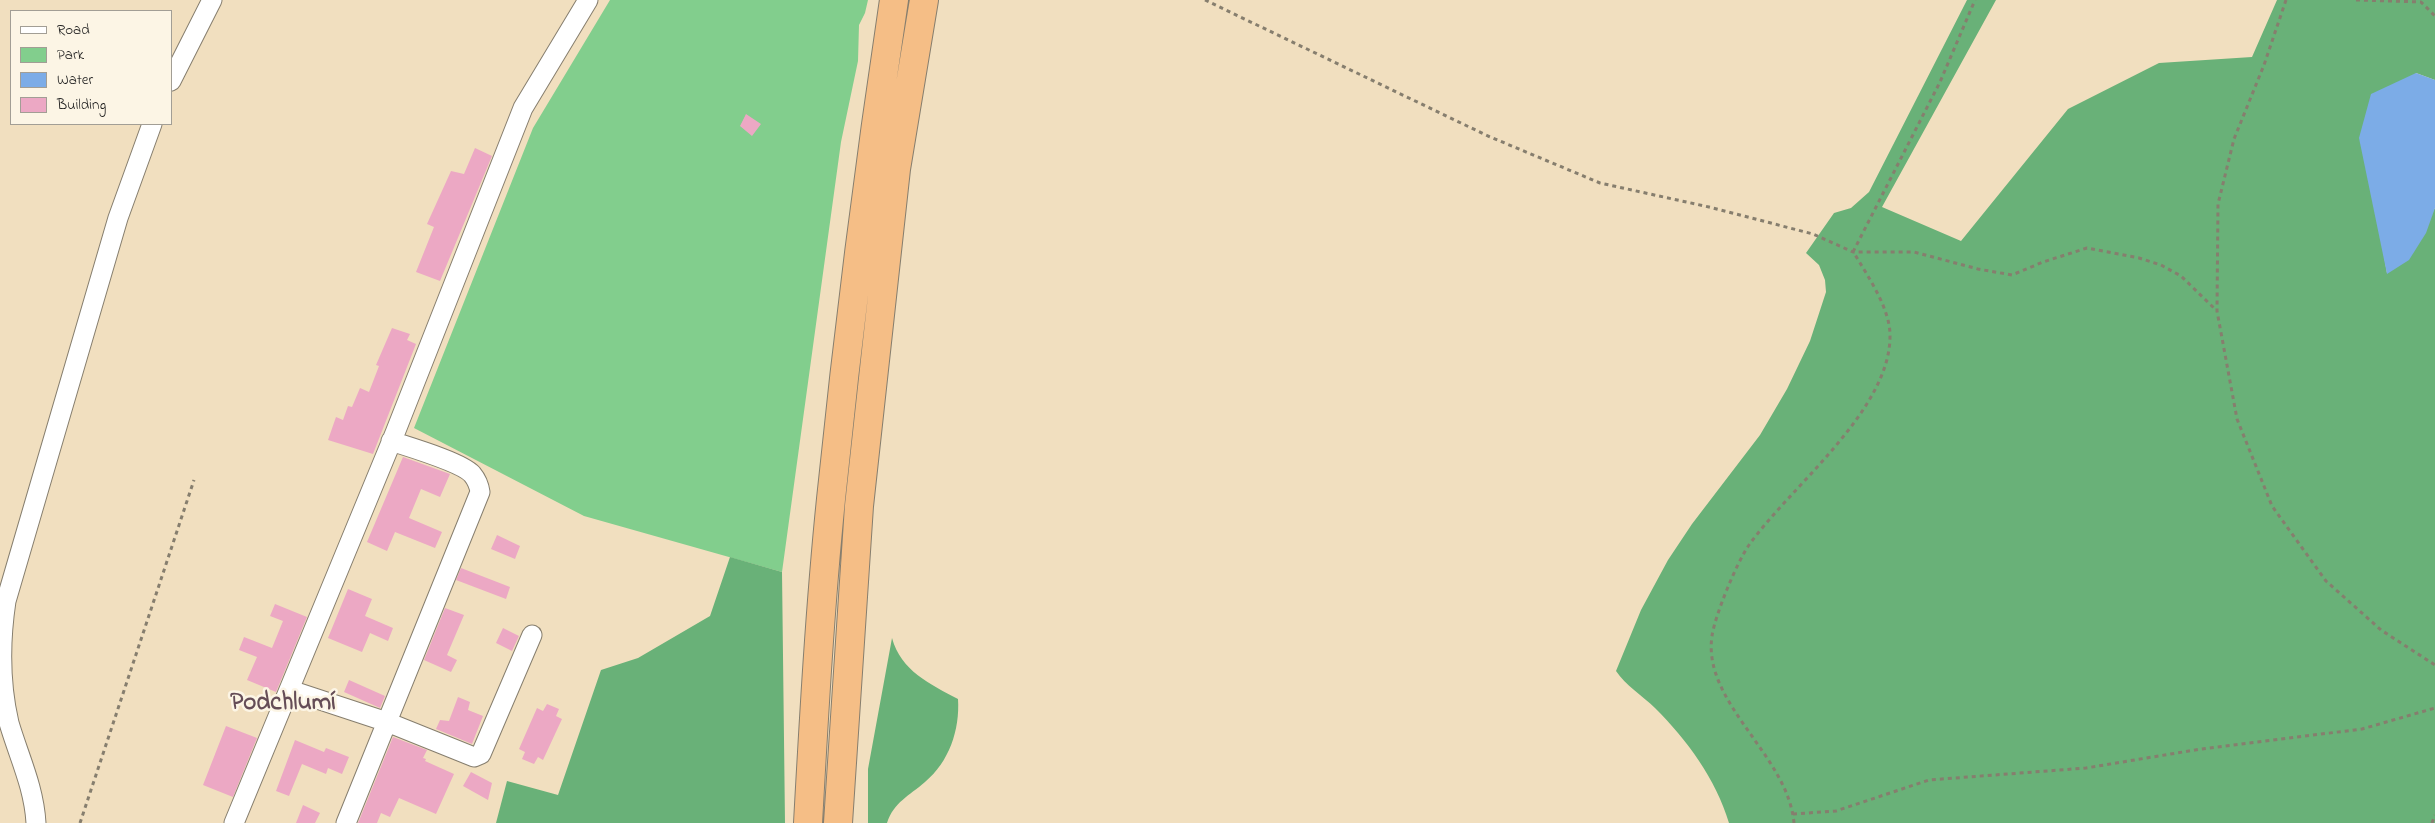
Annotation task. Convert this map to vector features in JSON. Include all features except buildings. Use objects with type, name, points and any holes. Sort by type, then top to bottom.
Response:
[{"type":"highway","points":[[808,823],[816,677],[830,500],[869,162],[894,0]]},
{"type":"highway","points":[[838,823],[859,506],[896,169],[924,0]]},
{"type":"street","points":[[172,79],[212,0]]},
{"type":"street","points":[[234,823],[391,441],[523,108],[588,0]]},
{"type":"street","points":[[36,823],[30,779],[9,722],[4,696],[2,641],[6,601],[118,218],[152,125]]},
{"type":"street","points":[[346,823],[480,492],[479,485],[472,473],[391,441]]},
{"type":"street","points":[[290,690],[388,722],[474,757],[481,754],[532,635]]},
{"type":"path","points":[[1204,0],[1488,136],[1600,183],[1709,207],[1813,234],[1853,252],[1914,252],[1978,269],[2012,275],[2043,262],[2087,248],[2161,265],[2181,276],[2217,311]]},
{"type":"path","points":[[1853,252],[1940,82],[1975,0]]},
{"type":"path","points":[[2286,0],[2264,65],[2234,139],[2218,204],[2217,311],[2236,419],[2272,506],[2326,581],[2381,630],[2435,665]]},
{"type":"path","points":[[2356,0],[2422,1],[2435,16]]},
{"type":"path","points":[[1794,823],[1793,814],[1781,778],[1723,692],[1712,658],[1711,637],[1717,612],[1748,546],[1858,419],[1885,367],[1890,334],[1880,297],[1853,252]]},
{"type":"path","points":[[80,823],[194,480]]},
{"type":"path","points":[[1793,814],[1836,811],[1929,780],[2086,768],[2201,749],[2362,729],[2435,708]]},
{"type":"path","points":[[2432,823],[2435,815]]},
{"type":"green space","points":[[610,0],[868,0],[865,13],[859,25],[858,61],[841,142],[782,572],[584,516],[414,428],[533,128]]},
{"type":"green space","points":[[1967,0],[1996,0],[1882,207],[1961,241],[2068,109],[2159,63],[2252,57],[2277,0],[2435,0],[2435,80],[2416,73],[2377,216],[2387,273],[2435,208],[2435,823],[1729,823],[1716,791],[1689,747],[1655,708],[1629,686],[1616,671],[1641,610],[1668,560],[1692,524],[1760,435],[1787,389],[1810,341],[1826,292],[1825,280],[1819,265],[1806,253],[1834,213],[1851,208],[1869,192]]},
{"type":"green space","points":[[730,557],[782,572],[785,823],[496,823],[507,781],[558,795],[601,670],[638,658],[710,616]]},
{"type":"green space","points":[[892,638],[896,649],[909,668],[927,682],[958,699],[957,722],[951,745],[941,765],[925,782],[898,804],[887,823],[868,823],[868,769]]},
{"type":"water","points":[[2416,73],[2435,80],[2435,208],[2426,233],[2409,260],[2387,274],[2359,138],[2371,94]]},
{"type":"district","name":"Podchlumí","points":[[283,705]]}]
